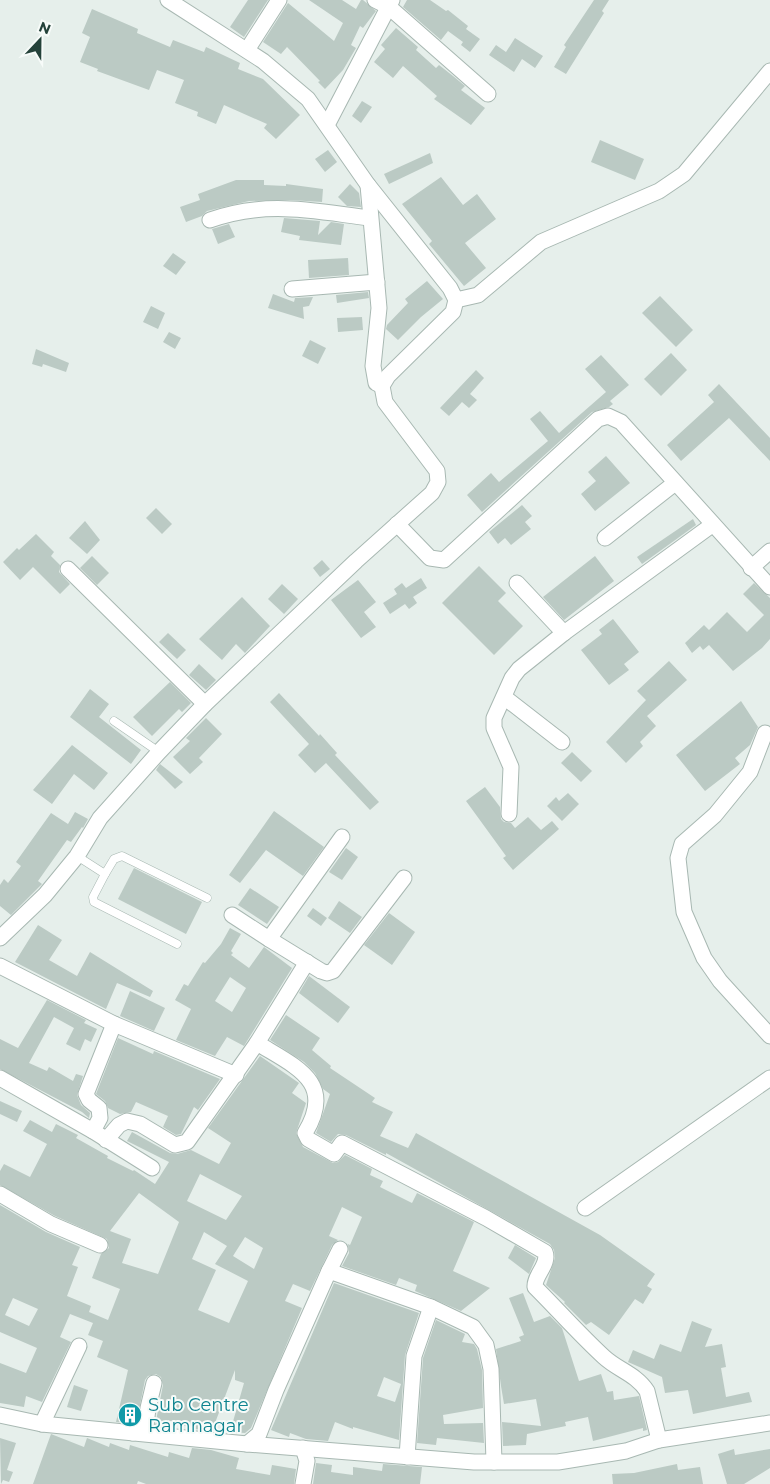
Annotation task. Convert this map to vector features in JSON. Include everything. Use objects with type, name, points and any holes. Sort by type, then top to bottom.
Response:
[{"type":"street","points":[[0,938],[45,895],[77,856],[100,818],[205,704],[432,492],[438,482],[437,471],[385,402],[382,386],[388,376],[453,312],[456,300],[450,288],[368,185],[308,99],[263,61],[168,0]]},
{"type":"street","points":[[247,50],[279,0]]},
{"type":"street","points":[[375,0],[391,4],[488,94]]},
{"type":"street","points":[[327,125],[391,4]]},
{"type":"street","points":[[456,300],[478,295],[540,242],[659,191],[684,174],[770,71]]},
{"type":"street","points":[[368,185],[379,308],[373,366],[376,383],[382,386]]},
{"type":"street","points":[[210,220],[230,213],[272,207],[370,218]]},
{"type":"street","points":[[292,289],[377,282]]},
{"type":"street","points":[[398,524],[430,558],[444,560],[598,420],[608,416],[621,422],[770,587]]},
{"type":"street","points":[[605,538],[675,483]]},
{"type":"street","points":[[509,814],[512,791],[510,767],[494,728],[494,718],[512,678],[519,669],[564,633],[712,525]]},
{"type":"street","points":[[751,568],[770,551]]},
{"type":"street","points":[[68,569],[205,704]]},
{"type":"street","points":[[517,583],[564,633]]},
{"type":"street","points":[[504,697],[562,742]]},
{"type":"street","points":[[765,733],[750,772],[715,815],[682,844],[678,858],[684,912],[704,958],[720,981],[742,1002],[770,1036]]},
{"type":"street","points":[[269,939],[342,837]]},
{"type":"street","points":[[232,915],[327,973],[333,971],[404,878]]},
{"type":"street","points":[[106,1140],[119,1125],[127,1120],[140,1124],[175,1145],[182,1145],[188,1142],[236,1076],[307,962]]},
{"type":"street","points":[[0,966],[114,1024],[236,1076]]},
{"type":"street","points":[[93,1131],[100,1118],[98,1108],[86,1094],[114,1024]]},
{"type":"street","points":[[257,1044],[300,1070],[314,1090],[318,1098],[305,1133],[308,1139],[334,1154],[342,1143],[486,1218],[546,1252],[547,1258],[535,1281],[535,1287],[606,1359],[635,1377],[643,1385],[647,1391],[659,1440]]},
{"type":"street","points":[[0,1078],[93,1131],[152,1168]]},
{"type":"street","points":[[585,1208],[770,1078]]},
{"type":"street","points":[[0,1194],[51,1224],[100,1245]]},
{"type":"street","points":[[247,1444],[259,1434],[276,1390],[340,1249]]},
{"type":"street","points":[[329,1271],[431,1306],[473,1327],[486,1345],[491,1369],[494,1462]]},
{"type":"street","points":[[407,1457],[414,1356],[431,1306]]},
{"type":"street","points":[[42,1424],[79,1346]]},
{"type":"street","points":[[133,1433],[146,1426],[154,1383]]},
{"type":"street","points":[[0,1415],[42,1424],[247,1444],[494,1462],[558,1462],[626,1451],[659,1440],[770,1423]]},
{"type":"street","points":[[303,1448],[307,1461],[303,1484]]},
{"type":"lane","points":[[114,721],[159,752]]},
{"type":"lane","points":[[77,856],[105,874]]},
{"type":"lane","points":[[177,944],[94,902],[93,897],[114,859],[122,856],[207,898]]},
{"type":"building","points":[[248,0],[268,0],[244,37],[230,27]]},
{"type":"building","points":[[309,0],[342,0],[356,9],[361,0],[363,0],[376,11],[363,28],[360,26],[351,45],[356,48],[343,70],[325,89],[318,82],[320,81],[287,47],[281,54],[263,42],[288,3],[334,41],[343,23]]},
{"type":"building","points":[[407,0],[430,0],[446,11],[448,10],[468,26],[466,29],[480,39],[470,52],[461,45],[463,42],[448,31],[441,40],[403,7]]},
{"type":"building","points":[[594,0],[609,0],[602,11],[604,13],[566,74],[554,67],[566,47],[564,45]]},
{"type":"building","points":[[92,9],[138,29],[137,33],[170,47],[173,40],[204,52],[206,47],[240,63],[238,69],[263,79],[300,115],[276,139],[264,128],[267,124],[224,105],[216,124],[197,116],[198,112],[175,103],[184,80],[157,70],[149,90],[97,71],[98,69],[80,62],[90,37],[82,33]]},
{"type":"building","points":[[396,28],[418,47],[416,50],[436,68],[439,65],[453,76],[465,86],[461,90],[485,108],[471,125],[434,99],[437,96],[403,66],[393,78],[374,62],[385,49],[381,45]]},
{"type":"building","points":[[515,38],[543,56],[535,68],[522,59],[514,72],[489,55],[496,45],[506,52]]},
{"type":"building","points":[[362,101],[372,107],[361,123],[352,116]]},
{"type":"building","points":[[600,140],[644,159],[635,180],[591,162]]},
{"type":"building","points":[[328,150],[337,162],[325,172],[315,159]]},
{"type":"building","points":[[430,153],[433,163],[389,184],[384,174]]},
{"type":"building","points":[[441,177],[463,205],[477,194],[496,219],[465,243],[486,268],[464,286],[429,244],[432,241],[402,204]]},
{"type":"building","points":[[236,180],[264,180],[264,185],[286,186],[286,184],[323,189],[322,202],[290,200],[249,201],[207,211],[202,216],[186,222],[180,207],[200,200],[198,194]]},
{"type":"building","points":[[350,184],[359,193],[361,207],[347,206],[338,197]]},
{"type":"building","points":[[284,218],[320,221],[318,235],[331,222],[344,224],[341,245],[299,240],[300,236],[281,232]]},
{"type":"building","points":[[229,224],[235,237],[218,244],[212,229]]},
{"type":"building","points":[[173,253],[186,262],[176,275],[163,266]]},
{"type":"building","points":[[348,258],[349,275],[309,278],[308,260]]},
{"type":"building","points":[[427,281],[443,299],[421,317],[398,340],[386,329],[387,325],[408,303],[405,299]]},
{"type":"building","points":[[368,292],[369,298],[337,303],[336,295]]},
{"type":"building","points":[[273,294],[294,302],[295,298],[313,297],[309,306],[303,307],[304,319],[268,308]]},
{"type":"building","points":[[660,296],[693,330],[676,347],[642,313]]},
{"type":"building","points":[[151,306],[165,313],[158,329],[143,322]]},
{"type":"building","points":[[362,317],[363,330],[338,332],[337,318]]},
{"type":"building","points":[[169,332],[181,338],[175,349],[163,342]]},
{"type":"building","points":[[310,340],[326,348],[318,364],[302,356]]},
{"type":"building","points":[[36,349],[69,363],[66,372],[43,364],[42,367],[32,364]]},
{"type":"building","points":[[671,353],[687,370],[661,396],[644,379]]},
{"type":"building","points":[[601,355],[629,385],[610,401],[613,404],[592,412],[482,512],[467,495],[491,473],[499,482],[548,441],[530,419],[540,411],[559,433],[606,392],[585,369]]},
{"type":"building","points":[[476,370],[484,378],[470,394],[477,400],[469,408],[462,402],[449,416],[440,408]]},
{"type":"building","points":[[719,384],[770,438],[770,461],[729,418],[681,461],[667,445],[714,402],[708,395]]},
{"type":"building","points":[[606,456],[630,483],[595,511],[581,494],[596,481],[588,472]]},
{"type":"building","points":[[522,505],[532,516],[525,522],[531,529],[511,545],[505,538],[498,544],[489,532]]},
{"type":"building","points":[[156,508],[172,524],[162,534],[146,518]]},
{"type":"building","points":[[693,519],[696,525],[642,564],[637,557]]},
{"type":"building","points":[[85,521],[100,540],[87,554],[69,538]]},
{"type":"building","points":[[36,534],[54,552],[51,556],[60,565],[59,572],[70,584],[60,594],[33,567],[20,580],[3,562],[17,548],[19,550]]},
{"type":"building","points":[[92,556],[109,573],[97,585],[80,568]]},
{"type":"building","points":[[595,556],[614,581],[564,620],[543,597]]},
{"type":"building","points":[[322,560],[330,569],[320,577],[313,568]]},
{"type":"building","points":[[479,566],[506,593],[498,601],[523,626],[494,655],[442,603]]},
{"type":"building","points":[[421,578],[427,588],[413,597],[417,603],[409,609],[405,604],[390,614],[383,603],[397,594],[394,589],[402,583],[406,588]]},
{"type":"building","points":[[358,580],[376,602],[364,612],[376,627],[361,638],[331,600]]},
{"type":"building","points":[[754,583],[770,598],[770,639],[762,648],[733,671],[709,645],[703,650],[700,646],[692,653],[685,643],[704,625],[709,630],[727,612],[747,632],[764,615],[743,594]]},
{"type":"building","points":[[282,584],[298,599],[284,614],[268,599]]},
{"type":"building","points":[[242,597],[270,626],[245,653],[236,644],[222,660],[199,639]]},
{"type":"building","points":[[613,619],[639,652],[624,664],[629,670],[609,685],[581,650],[602,634],[599,630]]},
{"type":"building","points":[[168,633],[186,650],[177,659],[159,642]]},
{"type":"building","points":[[669,661],[687,680],[647,716],[656,726],[640,742],[643,746],[626,763],[606,742],[646,700],[637,691]]},
{"type":"building","points":[[199,664],[216,680],[206,690],[189,675]]},
{"type":"building","points":[[170,682],[191,703],[182,712],[179,709],[152,736],[133,717]]},
{"type":"building","points":[[90,689],[109,704],[99,717],[141,750],[131,764],[70,717]]},
{"type":"building","points":[[279,693],[319,736],[320,734],[337,753],[335,755],[379,802],[370,810],[326,763],[315,773],[298,755],[309,744],[270,702]]},
{"type":"building","points":[[741,701],[758,727],[750,745],[735,758],[740,764],[705,791],[676,755]]},
{"type":"building","points":[[206,718],[222,734],[199,758],[203,762],[190,774],[173,757],[190,741],[186,738]]},
{"type":"building","points":[[72,745],[108,773],[94,790],[74,774],[52,804],[33,790]]},
{"type":"building","points":[[572,752],[592,771],[581,782],[561,763]]},
{"type":"building","points":[[160,764],[183,782],[175,789],[156,770]]},
{"type":"building","points":[[485,787],[500,807],[501,819],[504,822],[511,823],[515,828],[528,817],[541,830],[552,821],[559,829],[513,870],[503,858],[506,856],[466,801]]},
{"type":"building","points":[[568,793],[579,804],[562,821],[547,806],[556,797],[559,801]]},
{"type":"building","points":[[274,811],[324,847],[303,876],[266,850],[240,883],[229,875]]},
{"type":"building","points":[[75,812],[88,819],[83,828],[71,842],[67,840],[38,881],[42,884],[11,915],[0,906],[0,885],[4,879],[8,883],[21,866],[16,862],[51,813],[68,824]]},
{"type":"building","points":[[346,848],[358,857],[342,880],[329,872]]},
{"type":"building","points":[[134,868],[202,902],[186,934],[118,899]]},
{"type":"building","points":[[250,888],[279,907],[267,924],[238,905]]},
{"type":"building","points":[[339,901],[362,917],[350,933],[328,918]]},
{"type":"building","points":[[313,908],[327,918],[321,926],[307,916]]},
{"type":"building","points":[[389,913],[415,932],[392,965],[364,945]]},
{"type":"building","points":[[38,925],[62,940],[49,960],[77,976],[90,952],[153,991],[150,997],[117,983],[106,1009],[15,962]]},
{"type":"building","points":[[230,928],[241,934],[231,951],[233,953],[231,955],[249,968],[264,947],[292,968],[244,1046],[227,1037],[215,1056],[176,1040],[191,1009],[175,1000],[184,984],[188,986],[203,962],[205,963],[221,944]],"holes":[[[230,977],[246,988],[232,1012],[215,1001]]]},
{"type":"building","points":[[309,976],[350,1007],[338,1023],[299,993]]},
{"type":"building","points":[[130,991],[165,1008],[154,1031],[120,1016]]},
{"type":"building","points":[[47,1000],[86,1020],[84,1023],[97,1029],[91,1042],[85,1039],[80,1051],[66,1044],[74,1028],[54,1017],[29,1063],[47,1071],[49,1067],[73,1081],[76,1074],[83,1076],[77,1095],[81,1105],[90,1113],[89,1118],[82,1112],[0,1069],[0,1039],[18,1048]]},
{"type":"building","points":[[286,1015],[320,1038],[312,1050],[331,1066],[330,1068],[375,1098],[372,1102],[393,1112],[380,1136],[408,1148],[416,1133],[600,1235],[655,1274],[647,1286],[652,1289],[643,1304],[635,1299],[609,1335],[591,1322],[586,1325],[546,1285],[555,1258],[554,1250],[550,1244],[386,1153],[386,1155],[346,1135],[338,1134],[331,1142],[316,1133],[330,1094],[323,1089],[315,1073],[304,1062],[270,1040]]},
{"type":"building","points":[[118,1038],[153,1054],[154,1051],[220,1079],[198,1110],[194,1107],[181,1134],[176,1135],[163,1127],[168,1116],[136,1102],[131,1112],[120,1114],[108,1108],[105,1101],[96,1094]]},
{"type":"building","points":[[260,1056],[299,1083],[292,1093],[306,1103],[296,1133],[303,1147],[333,1163],[338,1162],[345,1155],[372,1169],[370,1175],[383,1181],[380,1187],[412,1203],[417,1193],[474,1222],[453,1271],[490,1288],[461,1311],[415,1291],[417,1285],[399,1278],[396,1285],[342,1266],[349,1253],[348,1244],[350,1245],[362,1217],[342,1207],[329,1236],[338,1240],[332,1245],[310,1291],[293,1284],[285,1301],[302,1308],[251,1428],[245,1433],[230,1432],[244,1383],[235,1380],[235,1370],[212,1431],[194,1429],[168,1420],[166,1427],[155,1426],[163,1385],[161,1377],[156,1374],[148,1376],[145,1380],[137,1420],[131,1423],[116,1422],[128,1370],[97,1357],[103,1341],[88,1335],[93,1323],[70,1314],[60,1337],[71,1342],[42,1402],[26,1396],[24,1407],[0,1403],[0,1363],[26,1373],[37,1348],[0,1332],[0,1205],[46,1232],[80,1247],[72,1265],[78,1267],[67,1296],[91,1306],[89,1312],[108,1320],[120,1289],[92,1278],[101,1254],[109,1248],[107,1239],[55,1216],[0,1185],[0,1171],[4,1164],[30,1177],[47,1144],[23,1131],[30,1120],[52,1132],[56,1124],[78,1135],[76,1138],[108,1156],[107,1158],[134,1170],[155,1184],[169,1162],[127,1141],[132,1132],[170,1153],[177,1154],[191,1150],[219,1164],[231,1143],[208,1128]],"holes":[[[200,1174],[242,1196],[226,1220],[187,1201]],[[139,1193],[179,1222],[158,1274],[122,1263],[131,1239],[110,1231]],[[204,1232],[227,1246],[215,1264],[248,1281],[229,1323],[198,1310],[216,1270],[192,1259]],[[245,1237],[263,1248],[254,1269],[233,1256]],[[13,1298],[38,1309],[29,1326],[5,1315]]]},
{"type":"building","points":[[0,1101],[22,1111],[17,1122],[0,1114]]},
{"type":"building","points":[[515,1245],[536,1258],[529,1274],[508,1258]]},
{"type":"building","points":[[334,1283],[419,1313],[405,1355],[399,1440],[353,1427],[353,1429],[335,1422],[328,1441],[306,1439],[290,1433],[289,1437],[271,1430]],"holes":[[[384,1377],[401,1384],[395,1402],[377,1396]]]},
{"type":"building","points":[[523,1293],[534,1322],[550,1316],[562,1328],[579,1381],[601,1374],[607,1392],[613,1391],[614,1400],[639,1396],[647,1430],[643,1431],[643,1428],[593,1441],[588,1417],[565,1422],[566,1426],[527,1434],[526,1445],[503,1446],[502,1422],[541,1426],[536,1399],[504,1404],[501,1386],[496,1349],[521,1341],[519,1337],[524,1335],[509,1298]]},
{"type":"building","points":[[436,1320],[465,1334],[462,1342],[474,1344],[482,1370],[483,1408],[443,1415],[444,1424],[483,1423],[484,1443],[437,1438],[436,1445],[417,1443],[423,1358]]},
{"type":"building","points":[[692,1321],[712,1329],[705,1347],[722,1344],[726,1367],[721,1368],[726,1397],[749,1392],[752,1402],[693,1414],[688,1390],[665,1393],[662,1377],[628,1362],[633,1350],[654,1359],[660,1344],[681,1352]]},
{"type":"building","points":[[74,1385],[88,1390],[81,1411],[67,1407]]},
{"type":"building","points":[[51,1434],[84,1447],[87,1438],[109,1447],[110,1443],[129,1450],[130,1445],[168,1457],[169,1452],[189,1458],[192,1448],[211,1450],[239,1458],[236,1469],[270,1475],[272,1465],[296,1469],[294,1484],[146,1484],[138,1481],[137,1484],[33,1484]]},
{"type":"building","points":[[0,1438],[16,1443],[7,1470],[13,1472],[9,1482],[3,1480],[1,1484]]},
{"type":"building","points":[[734,1449],[735,1455],[770,1449],[770,1468],[744,1484],[727,1484],[718,1454]]},
{"type":"building","points":[[316,1463],[332,1465],[331,1472],[353,1475],[353,1467],[382,1471],[383,1464],[422,1467],[420,1484],[313,1484]]},
{"type":"building","points":[[677,1464],[678,1470],[700,1467],[703,1484],[613,1484],[612,1474],[634,1473]]},
{"type":"place","name":"Sub Centre Ramnagar","points":[[130,1415]]}]
